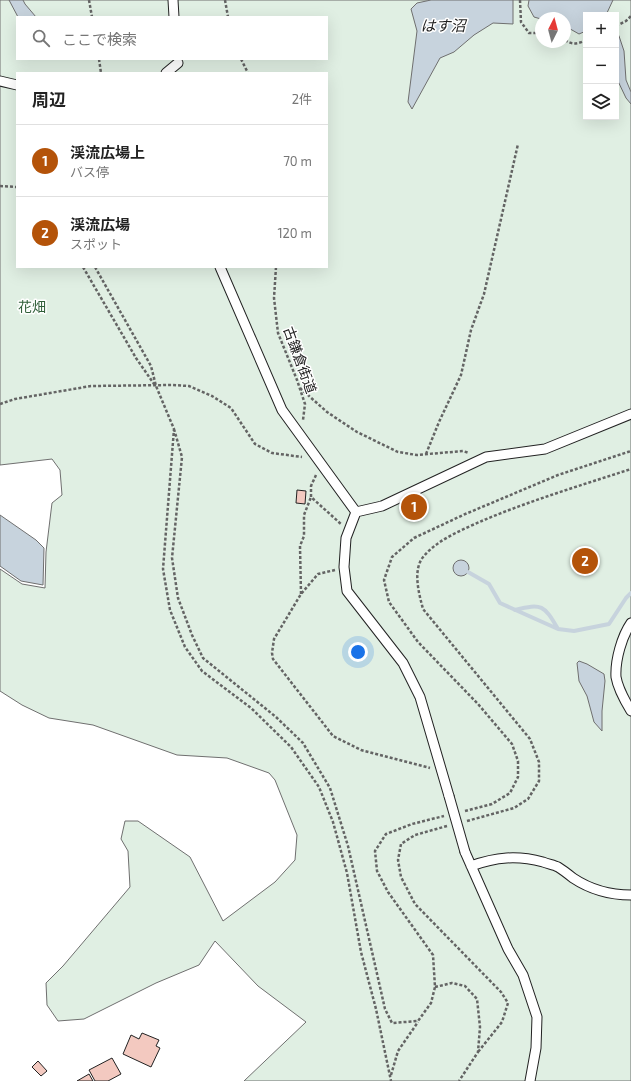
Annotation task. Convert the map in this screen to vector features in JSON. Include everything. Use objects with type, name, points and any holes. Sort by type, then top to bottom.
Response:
[{"type":"street","points":[[173,0],[174,16]]},
{"type":"street","points":[[167,72],[177,61]]},
{"type":"street","points":[[177,61],[178,72]]},
{"type":"street","points":[[0,81],[16,85]]},
{"type":"street","points":[[220,268],[282,410],[356,512]]},
{"type":"street","points":[[356,512],[382,506],[486,457],[545,449],[631,414]]},
{"type":"street","points":[[356,512],[346,538],[344,567],[347,591],[403,663],[420,697],[465,852],[508,949],[523,975],[537,1017],[536,1048],[530,1081]]},
{"type":"street","points":[[631,623],[626,630],[619,651],[616,676],[622,697],[631,711]]},
{"type":"street","points":[[471,866],[487,860],[511,857],[533,860],[557,866],[591,888],[610,894],[631,895]]},
{"type":"path","points":[[89,0],[92,16]]},
{"type":"path","points":[[225,0],[228,16]]},
{"type":"path","points":[[520,0],[521,22],[529,33],[535,33]]},
{"type":"path","points":[[619,24],[631,16]]},
{"type":"path","points":[[571,43],[578,44],[583,42]]},
{"type":"path","points":[[99,60],[101,72]]},
{"type":"path","points":[[242,60],[248,72]]},
{"type":"path","points":[[426,454],[461,375],[471,330],[484,294],[518,144]]},
{"type":"path","points":[[0,186],[16,187]]},
{"type":"path","points":[[84,268],[136,358],[156,386]]},
{"type":"path","points":[[96,268],[151,366],[156,386],[174,429],[182,458],[172,558],[178,598],[192,635],[203,658],[276,717],[303,743],[330,788],[348,846],[385,1009],[392,1023],[418,1021]]},
{"type":"path","name":"古鎌倉街道","points":[[276,268],[274,298],[278,333],[305,404],[301,436]]},
{"type":"path","points":[[0,404],[15,399],[91,386],[156,386],[172,384],[189,386],[212,396],[231,408],[255,444],[272,453],[319,460],[311,486],[312,497],[304,515],[304,536],[300,546],[301,594]]},
{"type":"path","points":[[300,388],[327,412],[357,432],[398,452],[417,456],[426,454],[464,452],[486,457]]},
{"type":"path","points":[[174,429],[163,568],[170,610],[185,647],[202,670],[251,708],[291,747],[319,787],[333,822],[347,873],[362,952],[391,1081]]},
{"type":"path","points":[[460,812],[492,804],[510,793],[518,777],[518,761],[512,744],[478,704],[418,642],[389,602],[384,580],[392,558],[414,538],[463,515],[558,475],[631,450]]},
{"type":"path","points":[[461,822],[514,808],[528,799],[538,781],[539,762],[530,740],[423,609],[417,587],[419,566],[423,556],[440,542],[459,531],[516,507],[631,469]]},
{"type":"path","points":[[312,497],[349,531]]},
{"type":"path","points":[[344,567],[318,574],[301,594],[274,639],[272,653],[273,659],[333,736],[361,750],[442,772]]},
{"type":"path","points":[[390,1077],[398,1051],[431,1004],[435,987],[433,955],[388,892],[378,871],[376,851],[386,834],[412,824],[446,816]]},
{"type":"path","points":[[453,825],[415,835],[401,844],[398,860],[401,877],[415,904],[501,992],[508,1003],[502,1022],[478,1052],[459,1081]]},
{"type":"path","points":[[435,987],[452,983],[465,986],[477,1000],[480,1026],[478,1052]]},
{"type":"green space","name":"花畑","points":[[0,0],[631,0],[631,1081],[244,1081],[306,1022],[258,986],[215,941],[199,965],[156,983],[84,1019],[58,1021],[47,1005],[46,983],[63,966],[130,887],[128,851],[121,839],[125,821],[138,821],[190,857],[223,921],[275,882],[295,860],[297,835],[275,780],[269,773],[227,758],[177,755],[93,725],[49,718],[22,705],[0,691],[0,569],[22,584],[45,588],[46,552],[52,503],[62,495],[60,470],[52,459],[0,465]]},
{"type":"water","points":[[9,0],[23,0],[35,16],[17,16]]},
{"type":"water","name":"はす沼","points":[[431,0],[513,0],[513,24],[493,23],[474,35],[454,52],[440,58],[412,109],[408,102],[417,31],[411,9],[417,3]]},
{"type":"water","points":[[529,0],[613,0],[607,12],[583,12],[583,32],[579,34],[571,29],[571,12],[535,12],[535,17],[528,6]]},
{"type":"water","points":[[619,36],[624,51],[626,80],[631,92],[631,104],[626,98],[619,83]]},
{"type":"water","points":[[0,515],[36,540],[44,548],[43,585],[21,581],[0,566]]},
{"type":"water","points":[[458,560],[464,560],[469,565],[467,574],[464,576],[458,576],[453,571],[453,565]]},
{"type":"water","points":[[579,661],[604,674],[605,681],[602,731],[594,722],[587,696],[579,681],[577,663]]},
{"type":"building","points":[[297,490],[306,491],[305,504],[296,503]]},
{"type":"building","points":[[142,1033],[159,1040],[156,1046],[160,1048],[151,1067],[123,1054],[131,1035],[139,1039]]},
{"type":"building","points":[[112,1058],[121,1074],[108,1081],[95,1081],[89,1070]]},
{"type":"building","points":[[38,1061],[47,1071],[41,1076],[32,1067]]},
{"type":"building","points":[[89,1074],[93,1081],[77,1081]]},
{"type":"waterway","points":[[468,572],[489,584],[500,603],[558,629],[574,631],[609,624],[631,593]]},
{"type":"waterway","points":[[515,610],[531,607],[541,608],[549,615],[558,629]]},
{"type":"place","name":"渓流広場上","points":[[414,507]]},
{"type":"place","name":"渓流広場","points":[[585,561]]}]
